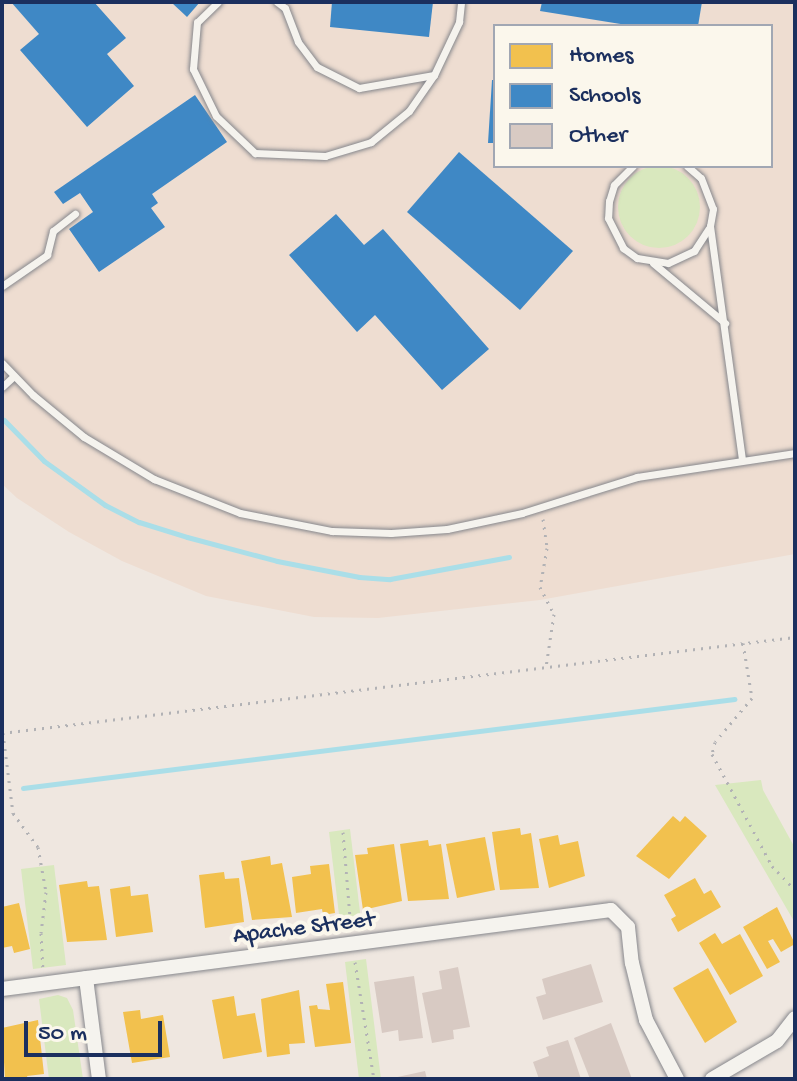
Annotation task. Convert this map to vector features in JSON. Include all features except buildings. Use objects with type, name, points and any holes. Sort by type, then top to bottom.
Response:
[{"type":"street","name":"Apache Street","points":[[2,989],[611,910],[628,927],[632,963],[646,1020],[677,1079]]},
{"type":"street","points":[[86,978],[99,1079]]},
{"type":"street","points":[[712,1079],[777,1041],[795,1018]]},
{"type":"lane","points":[[218,2],[197,22],[193,69],[216,116],[255,153],[325,156],[371,142],[409,111],[434,75],[459,22],[461,2]]},
{"type":"lane","points":[[277,2],[285,8],[298,42],[317,67],[359,88],[434,75]]},
{"type":"lane","points":[[631,168],[614,185],[608,218],[623,248],[653,263],[725,323]]},
{"type":"lane","points":[[689,168],[701,178],[713,209],[710,226],[742,459]]},
{"type":"lane","points":[[2,286],[47,255],[53,231],[75,214]]},
{"type":"lane","points":[[653,263],[668,263],[694,251],[710,226]]},
{"type":"lane","points":[[2,363],[65,422],[133,468],[206,502],[275,522],[332,531],[420,531],[489,521],[637,477],[795,453]]},
{"type":"lane","points":[[2,387],[14,376]]},
{"type":"path","points":[[539,507],[547,548],[540,587],[554,614],[546,667]]},
{"type":"path","points":[[44,984],[41,933],[46,892],[38,847],[13,813],[2,733],[795,637]]},
{"type":"path","points":[[743,643],[752,698],[715,742],[712,754],[772,866],[795,890]]},
{"type":"path","points":[[343,832],[351,929]]},
{"type":"path","points":[[355,962],[374,1079]]},
{"type":"shaded area","points":[[2,2],[795,2],[795,554],[540,600],[378,618],[314,617],[206,596],[122,561],[69,532],[17,498],[2,484]]},
{"type":"green space","points":[[643,169],[675,169],[693,184],[699,199],[697,223],[688,236],[675,245],[659,248],[643,245],[630,236],[621,223],[618,207],[621,191],[630,178]]},
{"type":"green space","points":[[761,780],[763,790],[795,848],[795,923],[715,785]]},
{"type":"green space","points":[[350,829],[362,929],[341,931],[329,832]]},
{"type":"green space","points":[[54,865],[66,965],[33,969],[21,869]]},
{"type":"green space","points":[[366,959],[381,1079],[359,1079],[345,962]]},
{"type":"green space","points":[[58,995],[67,998],[73,1010],[83,1079],[49,1079],[39,999]]},
{"type":"waterway","points":[[4,420],[44,461],[105,505],[139,522],[187,537],[277,561],[359,577],[390,579],[509,557]]},
{"type":"waterway","points":[[23,788],[734,699]]}]
